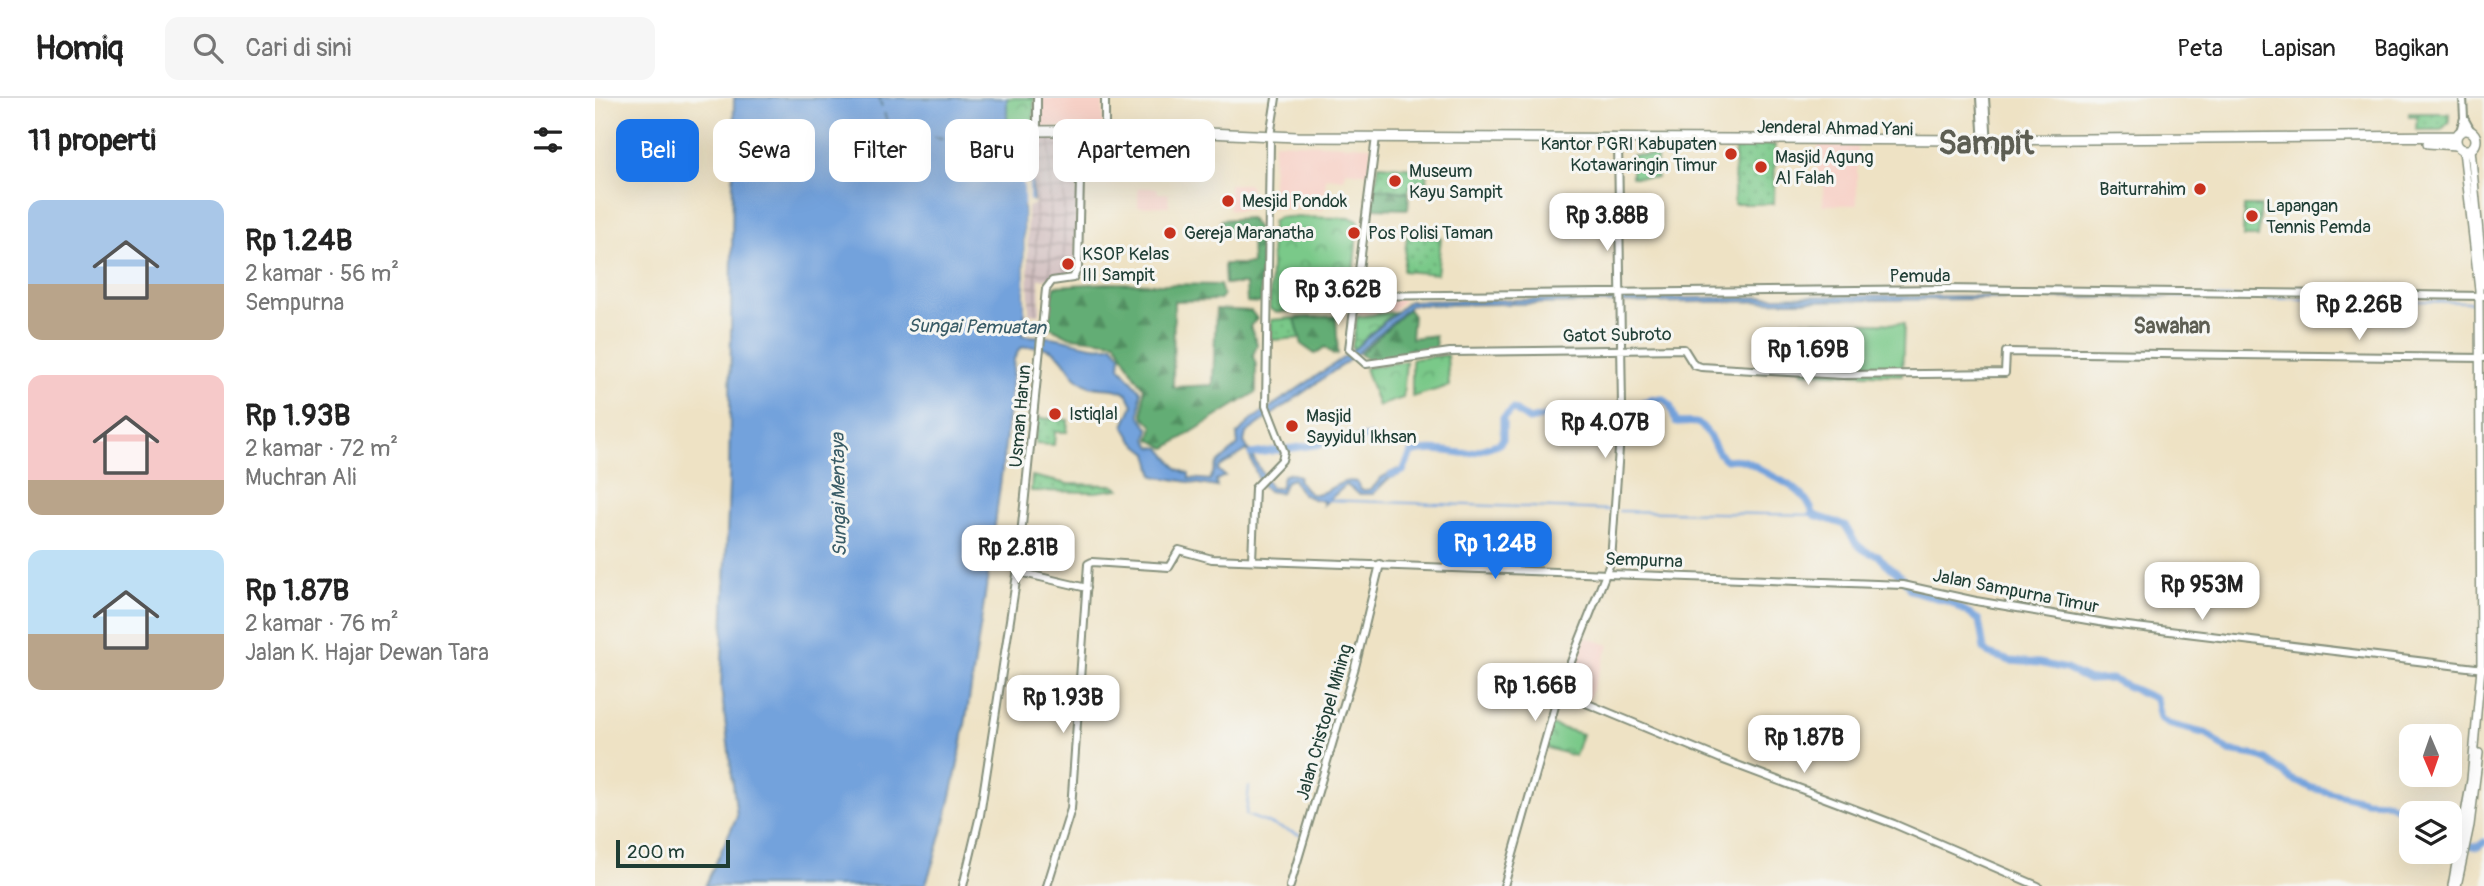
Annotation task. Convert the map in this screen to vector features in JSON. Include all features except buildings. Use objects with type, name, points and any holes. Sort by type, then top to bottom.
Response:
[{"type":"highway","points":[[1215,136],[1391,139]]},
{"type":"highway","points":[[1270,139],[1357,136],[1376,139]]},
{"type":"highway","name":"Jenderal Ahmad Yani","points":[[1391,139],[1985,143]]},
{"type":"highway","name":"Jenderal Ahmad Yani","points":[[1391,139],[1985,143],[2469,141]]},
{"type":"main road","points":[[2467,825],[2483,668],[2482,296],[2469,141]]},
{"type":"main road","points":[[2480,271],[2484,285]]},
{"type":"main road","points":[[2484,474],[2484,548]]},
{"type":"main road","points":[[2455,886],[2477,779],[2484,679]]},
{"type":"street","points":[[1037,98],[1037,119]]},
{"type":"street","points":[[1105,98],[1105,119]]},
{"type":"street","points":[[1252,560],[1254,496],[1265,475],[1282,460],[1283,449],[1267,410],[1270,139],[1276,98]]},
{"type":"street","points":[[1980,98],[1985,143]]},
{"type":"street","points":[[1985,98],[1985,143]]},
{"type":"street","points":[[2463,98],[2469,141]]},
{"type":"street","points":[[1357,296],[1376,139]]},
{"type":"street","points":[[1504,886],[1559,692],[1608,573],[1621,411],[1618,142]]},
{"type":"street","name":"Usman Harun","points":[[963,886],[979,818],[1019,568],[1042,328],[1049,284],[1073,278],[1078,268],[1080,182]]},
{"type":"street","name":"Pemuda","points":[[1357,296],[1944,289],[2482,296]]},
{"type":"street","name":"Gatot Subroto","points":[[1357,296],[1351,352],[1356,358],[1369,364],[1450,352],[1620,348],[1684,349],[1694,365],[1701,367],[1843,375],[2005,373],[2006,352],[2482,358]]},
{"type":"street","name":"Sempurna","points":[[1086,586],[1088,564],[1092,562],[1169,567],[1179,550],[1207,558],[1921,587]]},
{"type":"street","name":"Jalan Cristopel Mihing","points":[[1290,886],[1346,700],[1380,564]]},
{"type":"street","points":[[1019,568],[1028,575],[1086,586],[1068,808],[1045,886]]},
{"type":"street","name":"Jalan Sampurna Timur","points":[[1921,587],[1976,601],[2128,626],[2483,668]]},
{"type":"street","points":[[1559,692],[1721,759],[1894,824],[2038,886]]},
{"type":"shaded area","points":[[1039,98],[1103,98],[1103,119],[1053,119],[1053,127],[1040,127]]},
{"type":"shaded area","points":[[1039,133],[1053,134],[1053,182],[1077,182],[1076,270],[1071,276],[1039,279],[1040,314],[1025,313],[1023,182],[1039,182]]},
{"type":"shaded area","points":[[1274,142],[1371,146],[1369,174],[1346,171],[1344,179],[1326,177],[1323,210],[1271,208]]},
{"type":"shaded area","points":[[1818,145],[1857,146],[1857,205],[1823,205],[1823,178],[1818,177]]},
{"type":"shaded area","points":[[1229,184],[1250,184],[1250,210],[1229,210]]},
{"type":"shaded area","points":[[1138,188],[1157,188],[1158,193],[1168,193],[1169,206],[1138,207]]},
{"type":"shaded area","points":[[1360,299],[1405,299],[1394,310],[1357,314]]},
{"type":"shaded area","points":[[1586,637],[1609,645],[1589,698],[1563,689]]},
{"type":"green space","points":[[1007,98],[1034,98],[1034,119],[1007,119]]},
{"type":"green space","points":[[2409,113],[2449,113],[2449,122],[2441,130],[2416,130],[2417,116],[2409,116]]},
{"type":"green space","points":[[1735,145],[1775,145],[1774,204],[1734,204]]},
{"type":"green space","points":[[1632,155],[1657,156],[1657,178],[1632,177]]},
{"type":"green space","points":[[1379,165],[1427,169],[1426,186],[1410,186],[1408,192],[1375,188]]},
{"type":"green space","points":[[1375,188],[1409,193],[1408,209],[1372,208]]},
{"type":"green space","name":"Lapangan Tennis Pemda","points":[[2244,206],[2261,206],[2258,237],[2243,237]]},
{"type":"green space","points":[[1279,217],[1351,218],[1358,221],[1350,309],[1277,312],[1270,309],[1272,222]]},
{"type":"green space","points":[[1249,218],[1261,233],[1261,303],[1247,302],[1246,284],[1225,284],[1224,264],[1252,264],[1251,237],[1221,236],[1221,220]]},
{"type":"green space","points":[[1407,236],[1441,238],[1437,274],[1403,271]]},
{"type":"green space","points":[[1106,283],[1220,285],[1223,296],[1218,300],[1174,301],[1173,387],[1213,385],[1216,309],[1251,311],[1257,319],[1250,326],[1257,344],[1253,356],[1256,365],[1256,392],[1166,448],[1150,439],[1153,426],[1143,416],[1144,388],[1116,342],[1070,337],[1050,327],[1049,308],[1055,286]]},
{"type":"green space","points":[[1408,309],[1413,316],[1411,338],[1435,335],[1436,349],[1369,361],[1360,354]]},
{"type":"green space","points":[[1394,312],[1354,349],[1352,348],[1357,317]]},
{"type":"green space","points":[[1336,316],[1338,354],[1333,355],[1325,347],[1315,354],[1302,345],[1295,318]]},
{"type":"green space","points":[[1295,318],[1300,338],[1272,340],[1271,320]]},
{"type":"green space","points":[[1803,321],[1904,324],[1902,375],[1802,372]]},
{"type":"green space","points":[[1447,355],[1449,386],[1412,397],[1412,359]]},
{"type":"green space","points":[[1406,361],[1403,398],[1378,406],[1365,368]]},
{"type":"green space","points":[[1037,418],[1068,420],[1067,432],[1055,432],[1054,445],[1035,444]]},
{"type":"green space","points":[[1032,476],[1068,484],[1112,485],[1119,489],[1095,492],[1031,491]]},
{"type":"green space","points":[[1551,725],[1582,734],[1575,756],[1544,747]]},
{"type":"water","name":"Sungai Mentaya","points":[[734,98],[1007,98],[1007,119],[945,119],[945,182],[1032,182],[1033,203],[1024,206],[1025,313],[1022,335],[1057,338],[1092,346],[1113,345],[1121,355],[1120,367],[1141,391],[1140,416],[1149,429],[1147,439],[1152,447],[1161,448],[1178,469],[1189,474],[1189,478],[1210,480],[1217,464],[1238,445],[1237,435],[1250,421],[1349,354],[1409,301],[1856,296],[2173,297],[1411,305],[1352,358],[1246,433],[1244,442],[1271,488],[1280,488],[1283,476],[1290,473],[1299,476],[1298,480],[1310,494],[1317,494],[1350,481],[1357,482],[1361,490],[1369,490],[1381,478],[1398,469],[1399,475],[1388,479],[1373,494],[1359,494],[1346,485],[1323,505],[1323,501],[1301,492],[1293,479],[1286,481],[1281,493],[1268,491],[1260,483],[1247,450],[1220,467],[1218,470],[1225,476],[1216,480],[1217,487],[1154,476],[1148,453],[1133,441],[1124,426],[1133,405],[1128,395],[1118,390],[1087,385],[1078,380],[1062,359],[1048,349],[1020,348],[1014,359],[993,540],[963,739],[951,798],[925,886],[705,886],[737,816],[721,687],[729,484],[733,182],[815,182],[815,119],[734,119]]},
{"type":"pier","points":[[1023,182],[1030,182],[1029,200],[1036,203],[1027,208],[1029,313],[1025,313]]},
{"type":"waterway","points":[[2173,297],[2235,298]]},
{"type":"waterway","points":[[2239,298],[2476,302]]},
{"type":"waterway","points":[[1391,475],[1403,471],[1411,453],[1417,451],[1466,453],[1499,444],[1503,439],[1503,418],[1513,409],[1529,420],[1557,414],[1575,416],[1581,409],[1627,409],[1653,399],[1664,399],[1670,405],[1676,422],[1699,424],[1703,427],[1726,460],[1750,463],[1797,490],[1814,515],[1845,525],[1858,545],[1878,555],[1908,584],[1910,590],[1952,603],[1979,620],[1984,649],[1989,654],[2010,661],[2039,663],[2066,669],[2089,680],[2111,679],[2156,699],[2160,718],[2168,724],[2207,734],[2228,751],[2254,755],[2269,761],[2291,779],[2312,788],[2366,801],[2385,802],[2399,808]]},
{"type":"waterway","name":"Sungai Pemuatan","points":[[1251,454],[1371,437]]},
{"type":"waterway","points":[[1325,500],[1613,510]]},
{"type":"waterway","points":[[1619,511],[1814,515]]},
{"type":"waterway","points":[[1249,786],[1246,815],[1300,835]]},
{"type":"waterway","points":[[2462,843],[2478,847],[2484,842]]},
{"type":"ferry route","points":[[879,98],[891,133],[945,138]]},
{"type":"place","name":"Kantor PGRI Kabupaten Kotawaringin Timur","points":[[1731,154]]},
{"type":"place","name":"Masjid Agung Al Falah","points":[[1761,167]]},
{"type":"place","name":"Museum Kayu Sampit","points":[[1395,181]]},
{"type":"place","name":"Baiturrahim","points":[[2200,189]]},
{"type":"place","name":"Mesjid Pondok","points":[[1228,201]]},
{"type":"place","name":"Lapangan Tennis Pemda","points":[[2252,216]]},
{"type":"place","name":"Gereja Maranatha","points":[[1170,233]]},
{"type":"place","name":"Pos Polisi Taman","points":[[1354,233]]},
{"type":"place","name":"KSOP Kelas III Sampit","points":[[1068,264]]},
{"type":"place","name":"Istiqlal","points":[[1055,414]]},
{"type":"place","name":"Masjid Sayyidul Ikhsan","points":[[1292,426]]},
{"type":"district","name":"Sampit","points":[[1986,143]]},
{"type":"district","name":"Sawahan","points":[[2172,326]]}]
